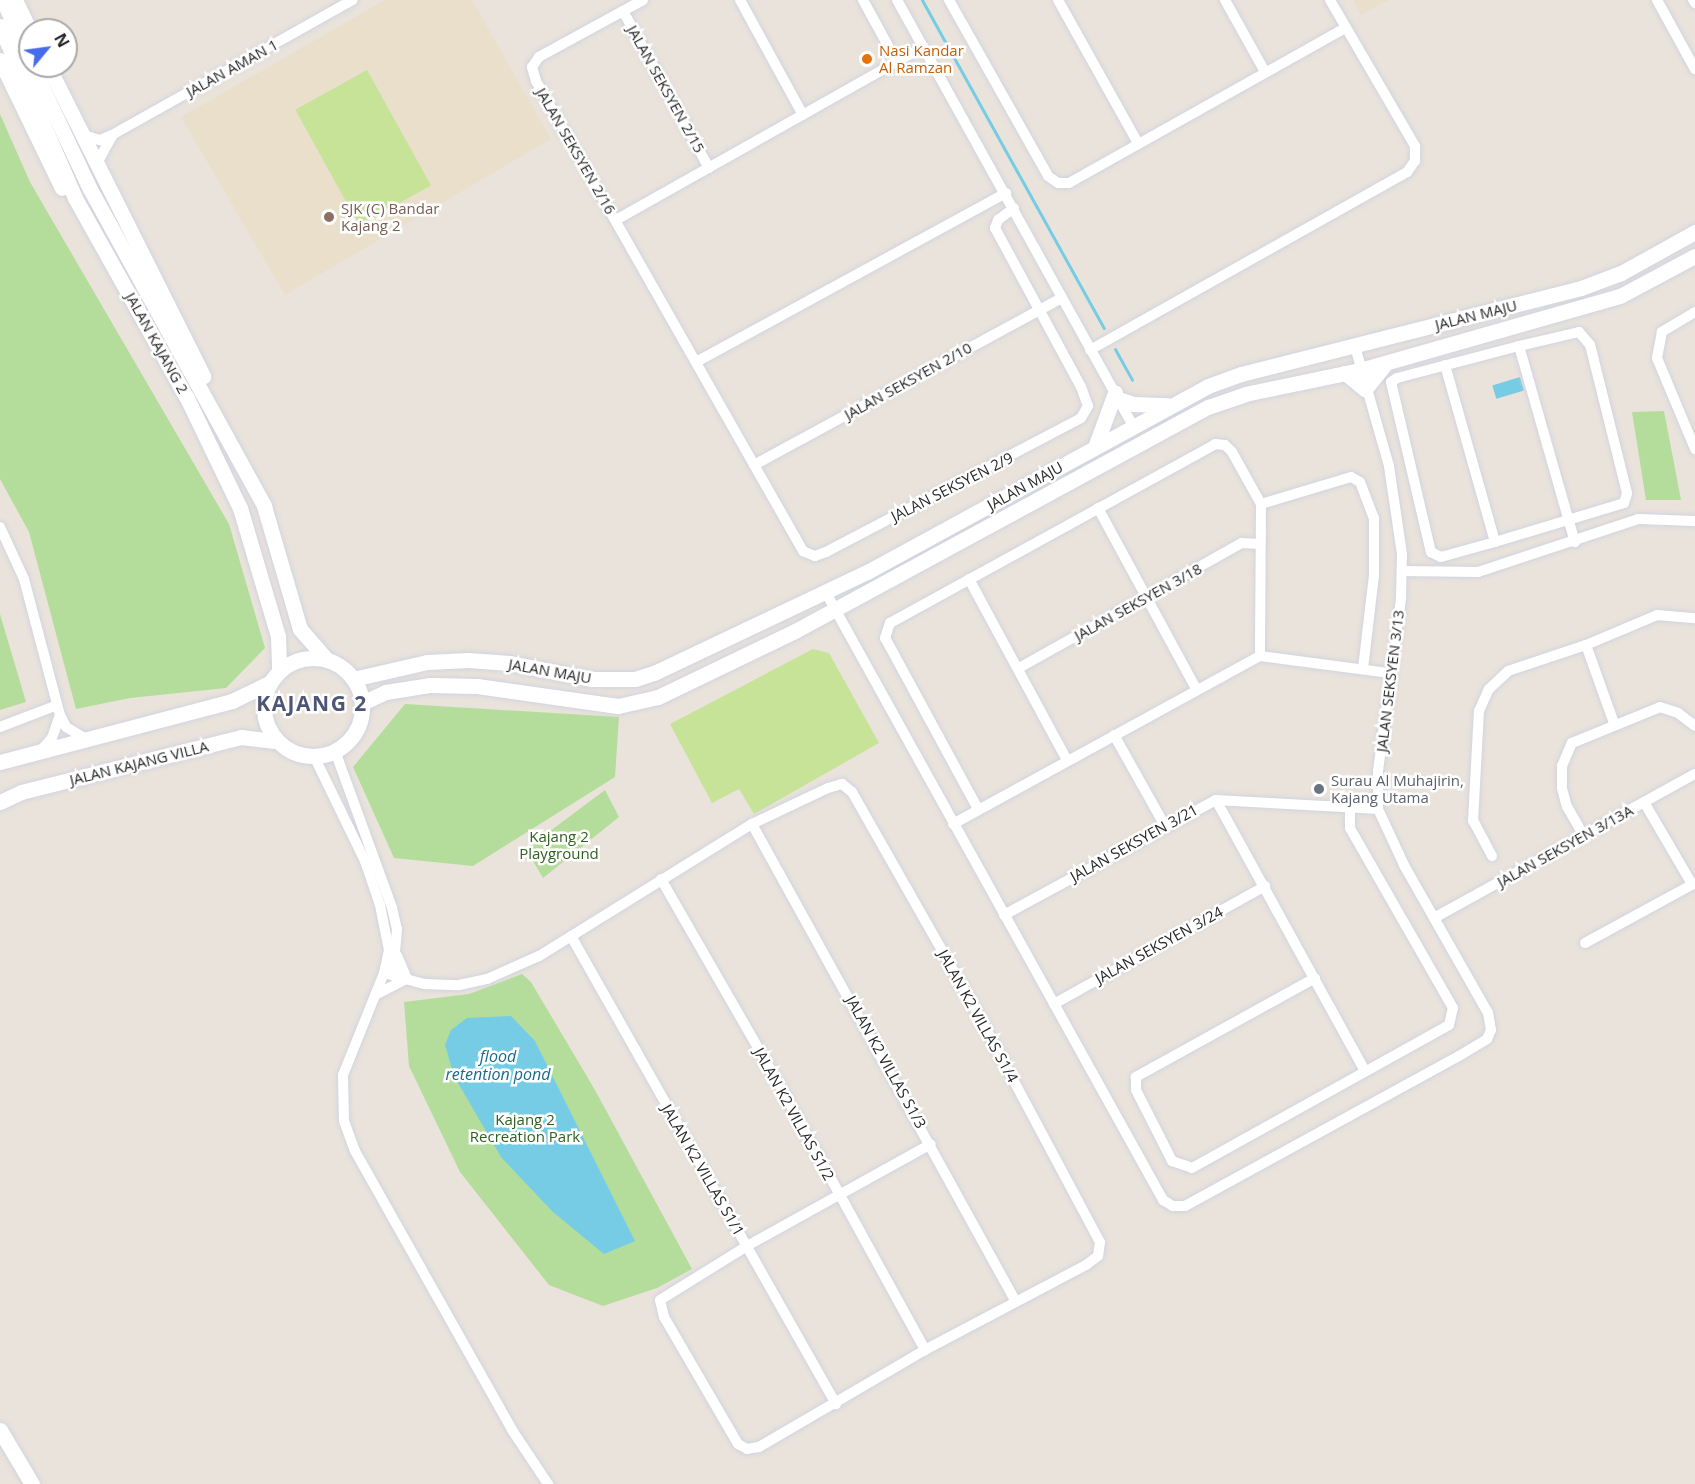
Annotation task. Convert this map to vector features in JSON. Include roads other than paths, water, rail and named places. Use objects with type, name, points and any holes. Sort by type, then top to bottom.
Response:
[{"type":"street","points":[[3,0],[18,34]]},
{"type":"street","points":[[15,0],[24,18]]},
{"type":"street","name":"JALAN AMAN 1","points":[[112,135],[353,0]]},
{"type":"street","points":[[623,11],[643,0]]},
{"type":"street","points":[[740,0],[803,115]]},
{"type":"street","points":[[863,0],[897,62]]},
{"type":"street","points":[[897,0],[1006,193],[1133,426]]},
{"type":"street","points":[[949,0],[1048,176],[1058,183],[1069,183],[1345,28]]},
{"type":"street","points":[[1058,0],[1138,143]]},
{"type":"street","points":[[1225,0],[1265,72]]},
{"type":"street","points":[[1090,350],[1407,172],[1415,162],[1415,146],[1330,0]]},
{"type":"street","points":[[1657,0],[1695,69]]},
{"type":"street","name":"JALAN SEKSYEN 2/16","points":[[623,11],[539,57],[532,67],[536,81],[698,361],[803,551],[809,554]]},
{"type":"street","name":"JALAN SEKSYEN 2/15","points":[[623,11],[709,168]]},
{"type":"street","name":"JALAN KAJANG 2","points":[[0,26],[75,198],[119,274],[218,458],[240,508],[272,613],[275,677]]},
{"type":"street","points":[[616,220],[923,47]]},
{"type":"street","points":[[0,60],[43,156],[240,508]]},
{"type":"street","name":"JALAN KAJANG 2","points":[[38,78],[90,189],[264,506],[300,629],[327,660]]},
{"type":"street","points":[[54,78],[247,460],[264,506]]},
{"type":"street","points":[[81,133],[100,140],[112,135]]},
{"type":"street","points":[[96,165],[112,135]]},
{"type":"street","points":[[698,361],[1006,193]]},
{"type":"street","points":[[1014,208],[998,220],[996,228],[1039,310]]},
{"type":"street","name":"JALAN MAJU","points":[[353,679],[427,663],[468,660],[510,663],[591,679],[635,679],[825,591],[1173,405],[1241,374],[1581,288],[1621,273],[1695,232]]},
{"type":"street","name":"JALAN MAJU","points":[[362,703],[386,692],[430,685],[477,686],[618,706],[658,697],[702,678],[834,609],[1208,407],[1245,394],[1387,362],[1620,296],[1695,256]]},
{"type":"street","name":"JALAN SEKSYEN 2/10","points":[[754,465],[1062,297]]},
{"type":"street","name":"JALAN SEKSYEN 2/9","points":[[809,554],[826,552],[1081,418],[1088,406],[1039,310]]},
{"type":"street","points":[[1695,312],[1662,332],[1657,358],[1695,449]]},
{"type":"street","points":[[1579,332],[1590,345],[1627,492],[1624,502],[1441,557],[1431,552],[1391,382],[1444,365],[1519,346],[1579,332]]},
{"type":"street","points":[[1519,346],[1575,542]]},
{"type":"street","points":[[1355,347],[1353,371],[1365,389],[1387,362]]},
{"type":"street","points":[[1444,365],[1495,542]]},
{"type":"street","name":"JALAN SEKSYEN 3/13","points":[[1054,1004],[1163,1200],[1173,1206],[1185,1206],[1487,1039],[1491,1030],[1488,1013],[1434,918],[1378,809],[1378,771],[1402,571],[1396,498],[1365,389]]},
{"type":"street","points":[[1117,396],[1133,404],[1173,405]]},
{"type":"street","points":[[1095,447],[1117,396]]},
{"type":"street","points":[[1133,426],[1179,423]]},
{"type":"street","points":[[1111,461],[1133,426]]},
{"type":"street","points":[[978,809],[885,638],[890,623],[1215,444],[1225,445],[1232,452],[1261,504],[1260,656]]},
{"type":"street","points":[[1261,504],[1351,477],[1360,482],[1374,518],[1374,575],[1363,669]]},
{"type":"street","points":[[1098,508],[1197,690]]},
{"type":"street","points":[[1402,571],[1478,572],[1575,542],[1638,519],[1695,521]]},
{"type":"street","points":[[0,527],[24,579],[58,710],[66,726],[84,738]]},
{"type":"street","name":"JALAN SEKSYEN 3/18","points":[[1019,668],[1242,543],[1259,544]]},
{"type":"street","points":[[969,579],[1067,760]]},
{"type":"street","points":[[825,591],[1054,1004]]},
{"type":"street","points":[[1492,856],[1473,821],[1479,711],[1489,689],[1508,671],[1586,645],[1657,615],[1695,618]]},
{"type":"street","points":[[1586,645],[1614,723]]},
{"type":"street","points":[[953,824],[1260,656],[1390,673]]},
{"type":"street","points":[[0,762],[42,749],[232,701],[275,677],[310,658],[327,660],[353,679],[362,703],[358,727],[335,751],[314,756],[290,750],[279,742],[265,713],[275,677]]},
{"type":"street","points":[[1584,836],[1567,807],[1562,766],[1572,743],[1614,723],[1660,706],[1678,713],[1695,726]]},
{"type":"street","points":[[0,727],[58,710]]},
{"type":"street","points":[[42,749],[52,738],[58,710]]},
{"type":"street","points":[[1114,735],[1165,826]]},
{"type":"street","name":"JALAN KAJANG VILLA","points":[[0,802],[21,792],[241,737],[279,742]]},
{"type":"street","points":[[335,751],[392,908],[397,956],[407,979]]},
{"type":"street","points":[[314,756],[365,861],[380,905],[388,950],[389,974]]},
{"type":"street","name":"JALAN SEKSYEN 3/13A","points":[[1434,918],[1695,774]]},
{"type":"street","name":"JALAN K2 VILLAS S1/4","points":[[752,824],[828,788],[842,784],[852,792],[976,1010],[1101,1242],[1098,1256],[1086,1265],[1016,1302]]},
{"type":"street","points":[[1216,800],[1365,1071]]},
{"type":"street","name":"JALAN SEKSYEN 3/21","points":[[1004,915],[1216,800],[1350,810],[1378,809]]},
{"type":"street","points":[[1585,943],[1693,884],[1644,802]]},
{"type":"street","points":[[1315,978],[1136,1077],[1136,1090],[1172,1161],[1192,1168],[1449,1025],[1453,1008],[1350,828],[1350,810]]},
{"type":"street","points":[[389,974],[407,979],[459,985],[487,979],[539,956],[752,824]]},
{"type":"street","name":"JALAN K2 VILLAS S1/3","points":[[752,824],[931,1143],[1016,1302]]},
{"type":"street","name":"JALAN K2 VILLAS S1/2","points":[[661,879],[925,1350]]},
{"type":"street","name":"JALAN SEKSYEN 3/24","points":[[1054,1004],[1265,886]]},
{"type":"street","name":"JALAN K2 VILLAS S1/1","points":[[571,936],[836,1404]]},
{"type":"street","points":[[397,956],[389,974],[375,995],[343,1075],[344,1121],[361,1161],[512,1430],[548,1484]]},
{"type":"street","points":[[375,995],[407,979]]},
{"type":"street","points":[[931,1143],[747,1246],[660,1300],[664,1317],[738,1444],[747,1449],[759,1447],[925,1350],[1016,1302]]},
{"type":"street","points":[[0,1430],[32,1484]]},
{"type":"water","points":[[1520,377],[1524,390],[1496,399],[1492,385]]},
{"type":"water","name":"flood retention pond","points":[[511,1016],[535,1041],[635,1241],[604,1254],[553,1212],[501,1157],[454,1076],[445,1045],[451,1030],[467,1018]]},
{"type":"waterway","points":[[922,0],[1104,328]]},
{"type":"waterway","points":[[1115,349],[1132,380]]},
{"type":"place","name":"Nasi Kandar Al Ramzan","points":[[867,59]]},
{"type":"place","name":"SJK (C) Bandar Kajang 2","points":[[329,217]]},
{"type":"place","name":"Surau Al Muhajirin, Kajang Utama","points":[[1319,789]]},
{"type":"district","name":"KAJANG 2","points":[[312,703]]},
{"type":"park label","name":"Kajang 2 Playground","points":[[559,844]]},
{"type":"park label","name":"Kajang 2 Recreation Park","points":[[525,1128]]}]
